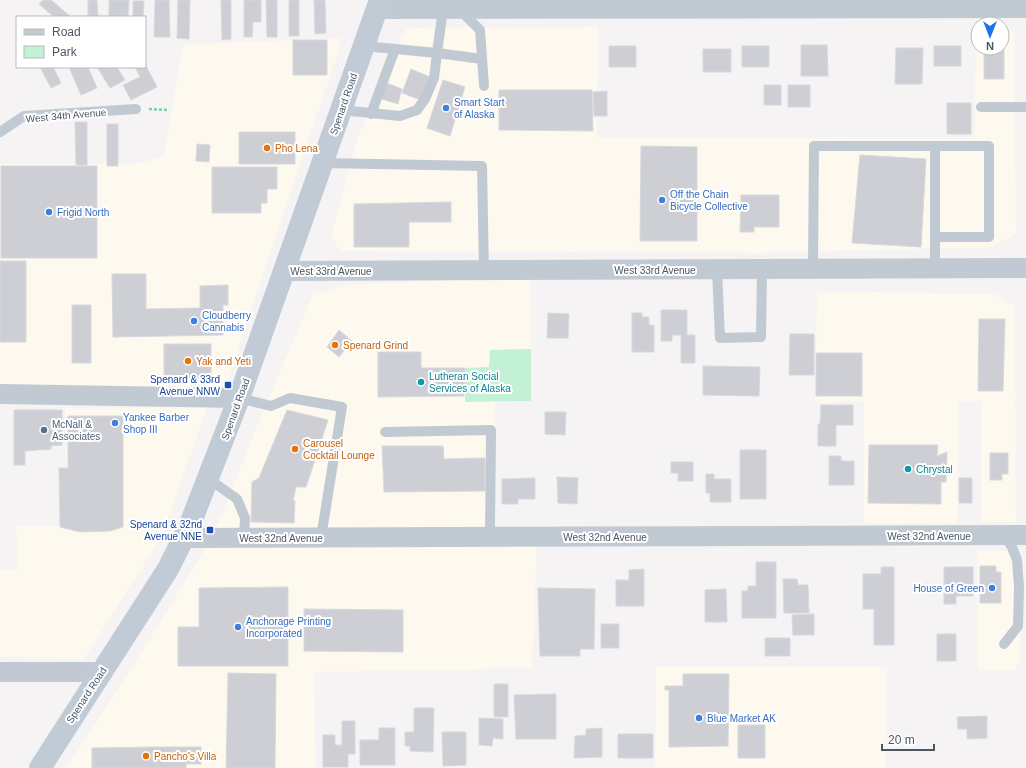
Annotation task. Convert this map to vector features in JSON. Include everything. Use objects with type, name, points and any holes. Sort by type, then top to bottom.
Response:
[{"type":"main road","name":"Spenard Road","points":[[40,768],[168,569],[184,538],[240,398],[379,5]]},
{"type":"street","points":[[379,5],[1001,4],[1026,8]]},
{"type":"street","name":"West 33rd Avenue","points":[[284,271],[1026,268]]},
{"type":"street","points":[[0,394],[240,398]]},
{"type":"street","name":"West 32nd Avenue","points":[[184,538],[1026,535]]},
{"type":"street","points":[[0,672],[101,672]]},
{"type":"lane","points":[[341,110],[400,116],[417,110],[425,99],[434,78],[437,53],[454,6],[480,30],[484,86]]},
{"type":"lane","points":[[364,46],[482,59]]},
{"type":"lane","points":[[371,114],[396,49]]},
{"type":"lane","points":[[980,107],[1026,107]]},
{"type":"lane","name":"West 34th Avenue","points":[[0,132],[24,116],[136,109]]},
{"type":"lane","points":[[813,269],[814,146],[989,146],[989,237],[935,237]]},
{"type":"lane","points":[[935,146],[935,269]]},
{"type":"lane","points":[[322,163],[482,166],[484,271]]},
{"type":"lane","points":[[717,270],[720,338],[761,337],[762,270]]},
{"type":"lane","points":[[240,398],[271,406],[290,398],[342,408],[321,538]]},
{"type":"lane","points":[[385,432],[491,430],[490,537]]},
{"type":"lane","points":[[208,479],[237,499],[245,518],[244,538]]},
{"type":"lane","points":[[1004,535],[1012,547],[1017,560],[1022,626],[1004,644]]},
{"type":"path","points":[[136,109],[168,110]]},
{"type":"shaded area","points":[[598,27],[597,138],[974,139],[976,56],[1010,56],[1010,33],[1014,33],[1016,234],[992,247],[761,253],[340,251],[331,236],[357,139],[391,58],[407,28]]},
{"type":"shaded area","points":[[340,38],[339,50],[225,388],[0,385],[0,164],[143,163],[164,155],[183,45]]},
{"type":"shaded area","points":[[478,279],[530,279],[531,401],[495,402],[496,546],[537,545],[532,668],[314,672],[316,768],[67,768],[145,647],[206,547],[223,512],[262,413],[313,294],[351,284]]},
{"type":"shaded area","points":[[817,291],[995,294],[1015,306],[1016,522],[981,522],[981,401],[959,401],[957,523],[864,524],[864,401],[815,403]]},
{"type":"shaded area","points":[[207,407],[163,534],[84,659],[0,657],[0,569],[18,569],[16,525],[59,526],[60,468],[66,466],[65,408]]},
{"type":"shaded area","points":[[1018,550],[1020,565],[1020,660],[1015,670],[978,669],[977,551]]},
{"type":"shaded area","points":[[656,667],[887,667],[885,768],[655,768]]},
{"type":"green space","points":[[531,349],[531,401],[465,402],[465,368],[489,367],[490,350]]},
{"type":"building","points":[[43,0],[51,0],[70,16],[53,16],[39,4]]},
{"type":"building","points":[[88,0],[97,0],[98,16],[88,16]]},
{"type":"building","points":[[109,0],[129,0],[128,16],[109,16]]},
{"type":"building","points":[[155,0],[169,0],[170,37],[154,37]]},
{"type":"building","points":[[178,0],[190,0],[189,39],[177,38]]},
{"type":"building","points":[[221,0],[231,0],[231,39],[222,40]]},
{"type":"building","points":[[244,0],[261,0],[261,22],[253,22],[252,37],[244,37]]},
{"type":"building","points":[[266,0],[277,0],[277,37],[267,37]]},
{"type":"building","points":[[289,0],[299,0],[299,36],[289,36]]},
{"type":"building","points":[[314,0],[325,0],[326,33],[315,34]]},
{"type":"building","points":[[133,1],[144,1],[143,16],[133,16]]},
{"type":"building","points":[[293,40],[327,40],[327,75],[293,75]]},
{"type":"building","points":[[801,45],[827,45],[828,76],[801,76]]},
{"type":"building","points":[[609,46],[636,46],[636,67],[609,67]]},
{"type":"building","points":[[742,46],[769,46],[769,67],[742,67]]},
{"type":"building","points":[[934,46],[961,46],[961,66],[934,66]]},
{"type":"building","points":[[896,48],[923,48],[922,84],[895,84]]},
{"type":"building","points":[[703,49],[731,49],[731,72],[703,72]]},
{"type":"building","points":[[984,56],[1004,56],[1004,79],[984,79]]},
{"type":"building","points":[[146,66],[157,87],[131,100],[123,85],[140,77],[136,68],[146,68]]},
{"type":"building","points":[[41,68],[54,68],[61,83],[51,88]]},
{"type":"building","points":[[69,68],[88,68],[97,88],[81,95]]},
{"type":"building","points":[[98,68],[118,68],[125,80],[110,88]]},
{"type":"building","points":[[411,69],[430,77],[421,100],[402,93]]},
{"type":"building","name":"Smart Start of Alaska","points":[[443,80],[465,87],[450,136],[427,128]]},
{"type":"building","points":[[384,82],[402,89],[398,104],[379,98]]},
{"type":"building","points":[[764,85],[781,85],[781,105],[764,105]]},
{"type":"building","points":[[788,85],[810,85],[810,107],[788,107]]},
{"type":"building","points":[[499,90],[592,90],[593,131],[499,130]]},
{"type":"building","points":[[607,91],[607,116],[594,116],[593,92]]},
{"type":"building","points":[[947,103],[971,103],[971,134],[947,134]]},
{"type":"building","points":[[75,122],[87,122],[87,165],[76,165]]},
{"type":"building","points":[[107,124],[118,124],[118,166],[107,166]]},
{"type":"building","name":"Pho Lena","points":[[239,132],[295,132],[295,164],[239,164]]},
{"type":"building","points":[[197,144],[210,145],[209,162],[196,161]]},
{"type":"building","points":[[641,146],[697,147],[697,241],[640,241]]},
{"type":"building","points":[[860,155],[926,159],[921,247],[852,243]]},
{"type":"building","name":"Frigid North","points":[[1,166],[97,166],[97,258],[1,258]]},
{"type":"building","points":[[212,167],[277,167],[277,189],[267,189],[267,203],[261,203],[261,213],[212,213]]},
{"type":"building","points":[[741,195],[779,195],[779,227],[754,227],[754,232],[740,232]]},
{"type":"building","points":[[451,202],[451,222],[409,222],[409,247],[354,247],[354,204]]},
{"type":"building","points":[[0,261],[26,261],[26,342],[0,342]]},
{"type":"building","points":[[112,274],[146,274],[146,309],[200,308],[200,286],[228,285],[228,305],[223,305],[223,335],[113,337]]},
{"type":"building","points":[[72,305],[91,305],[91,363],[72,363]]},
{"type":"building","points":[[661,310],[687,310],[687,335],[695,335],[695,363],[681,363],[681,335],[672,335],[672,341],[661,341]]},
{"type":"building","points":[[548,313],[569,314],[568,338],[547,338]]},
{"type":"building","points":[[632,313],[642,313],[642,317],[649,317],[649,325],[654,325],[654,352],[632,352]]},
{"type":"building","points":[[979,319],[1005,319],[1003,391],[978,391]]},
{"type":"building","points":[[339,330],[352,341],[339,357],[327,347]]},
{"type":"building","points":[[790,334],[814,334],[814,375],[789,375]]},
{"type":"building","name":"Yak and Yeti","points":[[164,344],[211,344],[211,378],[164,378]]},
{"type":"building","name":"Lutheran Social Services of Alaska","points":[[378,352],[421,352],[421,368],[465,368],[464,396],[378,397]]},
{"type":"building","points":[[816,353],[862,353],[862,396],[816,396]]},
{"type":"building","points":[[703,366],[760,367],[759,396],[703,395]]},
{"type":"building","points":[[821,405],[853,405],[853,425],[836,425],[836,446],[818,446],[818,424],[820,424]]},
{"type":"building","points":[[14,410],[62,410],[62,445],[51,446],[51,449],[25,451],[25,465],[14,465]]},
{"type":"building","name":"Carousel Cocktail Lounge","points":[[287,410],[328,420],[306,487],[296,487],[293,501],[295,501],[294,523],[251,522],[252,482],[259,478]]},
{"type":"building","points":[[545,412],[566,412],[565,435],[545,434]]},
{"type":"building","points":[[68,416],[123,416],[123,527],[110,531],[80,532],[60,527],[59,468],[68,468]]},
{"type":"building","name":"Chrystal","points":[[869,445],[938,445],[937,456],[947,452],[946,482],[941,482],[941,504],[868,503]]},
{"type":"building","points":[[382,446],[443,446],[444,459],[485,458],[485,491],[384,492]]},
{"type":"building","points":[[740,450],[766,450],[766,499],[740,499]]},
{"type":"building","points":[[990,453],[1008,453],[1008,474],[1002,474],[1002,480],[990,480]]},
{"type":"building","points":[[829,456],[841,456],[841,461],[854,461],[854,485],[829,485]]},
{"type":"building","points":[[671,462],[693,462],[693,481],[678,481],[678,473],[671,473]]},
{"type":"building","points":[[706,474],[714,474],[714,479],[731,479],[731,502],[710,502],[710,493],[706,493]]},
{"type":"building","points":[[557,477],[578,478],[577,504],[558,503]]},
{"type":"building","points":[[535,478],[535,499],[518,499],[518,504],[502,504],[502,479]]},
{"type":"building","points":[[959,478],[972,478],[972,503],[959,503]]},
{"type":"building","points":[[756,562],[776,562],[776,618],[742,618],[742,591],[748,591],[748,586],[756,586]]},
{"type":"building","points":[[980,566],[996,566],[996,572],[1001,572],[1001,603],[980,603]]},
{"type":"building","points":[[881,567],[894,567],[894,645],[874,645],[874,609],[863,609],[863,574],[881,574]]},
{"type":"building","points":[[944,567],[973,567],[973,596],[956,596],[956,604],[944,604]]},
{"type":"building","points":[[644,569],[644,606],[616,606],[616,580],[629,580],[629,570]]},
{"type":"building","points":[[783,579],[797,579],[798,585],[808,585],[809,613],[784,613]]},
{"type":"building","name":"Anchorage Printing Incorporated","points":[[288,587],[288,666],[178,666],[178,627],[199,627],[199,588]]},
{"type":"building","points":[[538,588],[595,589],[594,649],[580,649],[580,656],[540,656]]},
{"type":"building","points":[[726,589],[727,622],[705,622],[705,590]]},
{"type":"building","points":[[304,609],[403,610],[403,652],[304,651]]},
{"type":"building","points":[[814,614],[814,635],[793,635],[792,615]]},
{"type":"building","points":[[601,624],[619,624],[619,648],[601,648]]},
{"type":"building","points":[[937,634],[956,634],[956,661],[937,661]]},
{"type":"building","points":[[765,638],[790,638],[790,656],[765,656]]},
{"type":"building","points":[[228,673],[276,674],[275,768],[226,768]]},
{"type":"building","name":"Blue Market AK","points":[[683,674],[729,674],[728,746],[669,747],[669,690],[665,690],[665,686],[683,686]]},
{"type":"building","points":[[494,684],[508,684],[508,717],[494,717]]},
{"type":"building","points":[[556,694],[556,739],[516,739],[514,695]]},
{"type":"building","points":[[414,708],[434,708],[433,752],[410,751],[410,746],[405,746],[405,732],[414,732]]},
{"type":"building","points":[[987,716],[987,738],[967,739],[967,729],[958,729],[957,717]]},
{"type":"building","points":[[479,718],[503,719],[503,739],[493,738],[492,746],[479,745]]},
{"type":"building","points":[[342,721],[355,721],[355,754],[348,754],[348,767],[323,767],[323,735],[335,735],[335,745],[342,745]]},
{"type":"building","points":[[738,725],[765,725],[765,758],[738,758]]},
{"type":"building","points":[[379,728],[395,728],[395,765],[360,765],[360,740],[379,740]]},
{"type":"building","points":[[602,728],[602,757],[574,758],[575,736],[586,735],[586,729]]},
{"type":"building","points":[[442,732],[466,732],[466,765],[443,766]]},
{"type":"building","points":[[618,734],[653,734],[653,758],[618,758]]},
{"type":"building","name":"Pancho's Villa","points":[[201,747],[201,764],[186,764],[186,768],[92,768],[92,748]]},
{"type":"place","name":"Smart Start of Alaska","points":[[446,108]]},
{"type":"place","name":"Pho Lena","points":[[267,148]]},
{"type":"place","name":"Off the Chain Bicycle Collective","points":[[662,200]]},
{"type":"place","name":"Frigid North","points":[[49,212]]},
{"type":"place","name":"Cloudberry Cannabis","points":[[194,321]]},
{"type":"place","name":"Spenard Grind","points":[[335,345]]},
{"type":"place","name":"Yak and Yeti","points":[[188,361]]},
{"type":"place","name":"Lutheran Social Services of Alaska","points":[[421,382]]},
{"type":"place","name":"Spenard & 33rd Avenue NNW","points":[[228,385]]},
{"type":"place","name":"Yankee Barber Shop III","points":[[115,423]]},
{"type":"place","name":"McNall & Associates","points":[[44,430]]},
{"type":"place","name":"Carousel Cocktail Lounge","points":[[295,449]]},
{"type":"place","name":"Chrystal","points":[[908,469]]},
{"type":"place","name":"Spenard & 32nd Avenue NNE","points":[[210,530]]},
{"type":"place","name":"House of Green","points":[[992,588]]},
{"type":"place","name":"Anchorage Printing Incorporated","points":[[238,627]]},
{"type":"place","name":"Blue Market AK","points":[[699,718]]},
{"type":"place","name":"Pancho's Villa","points":[[146,756]]}]
